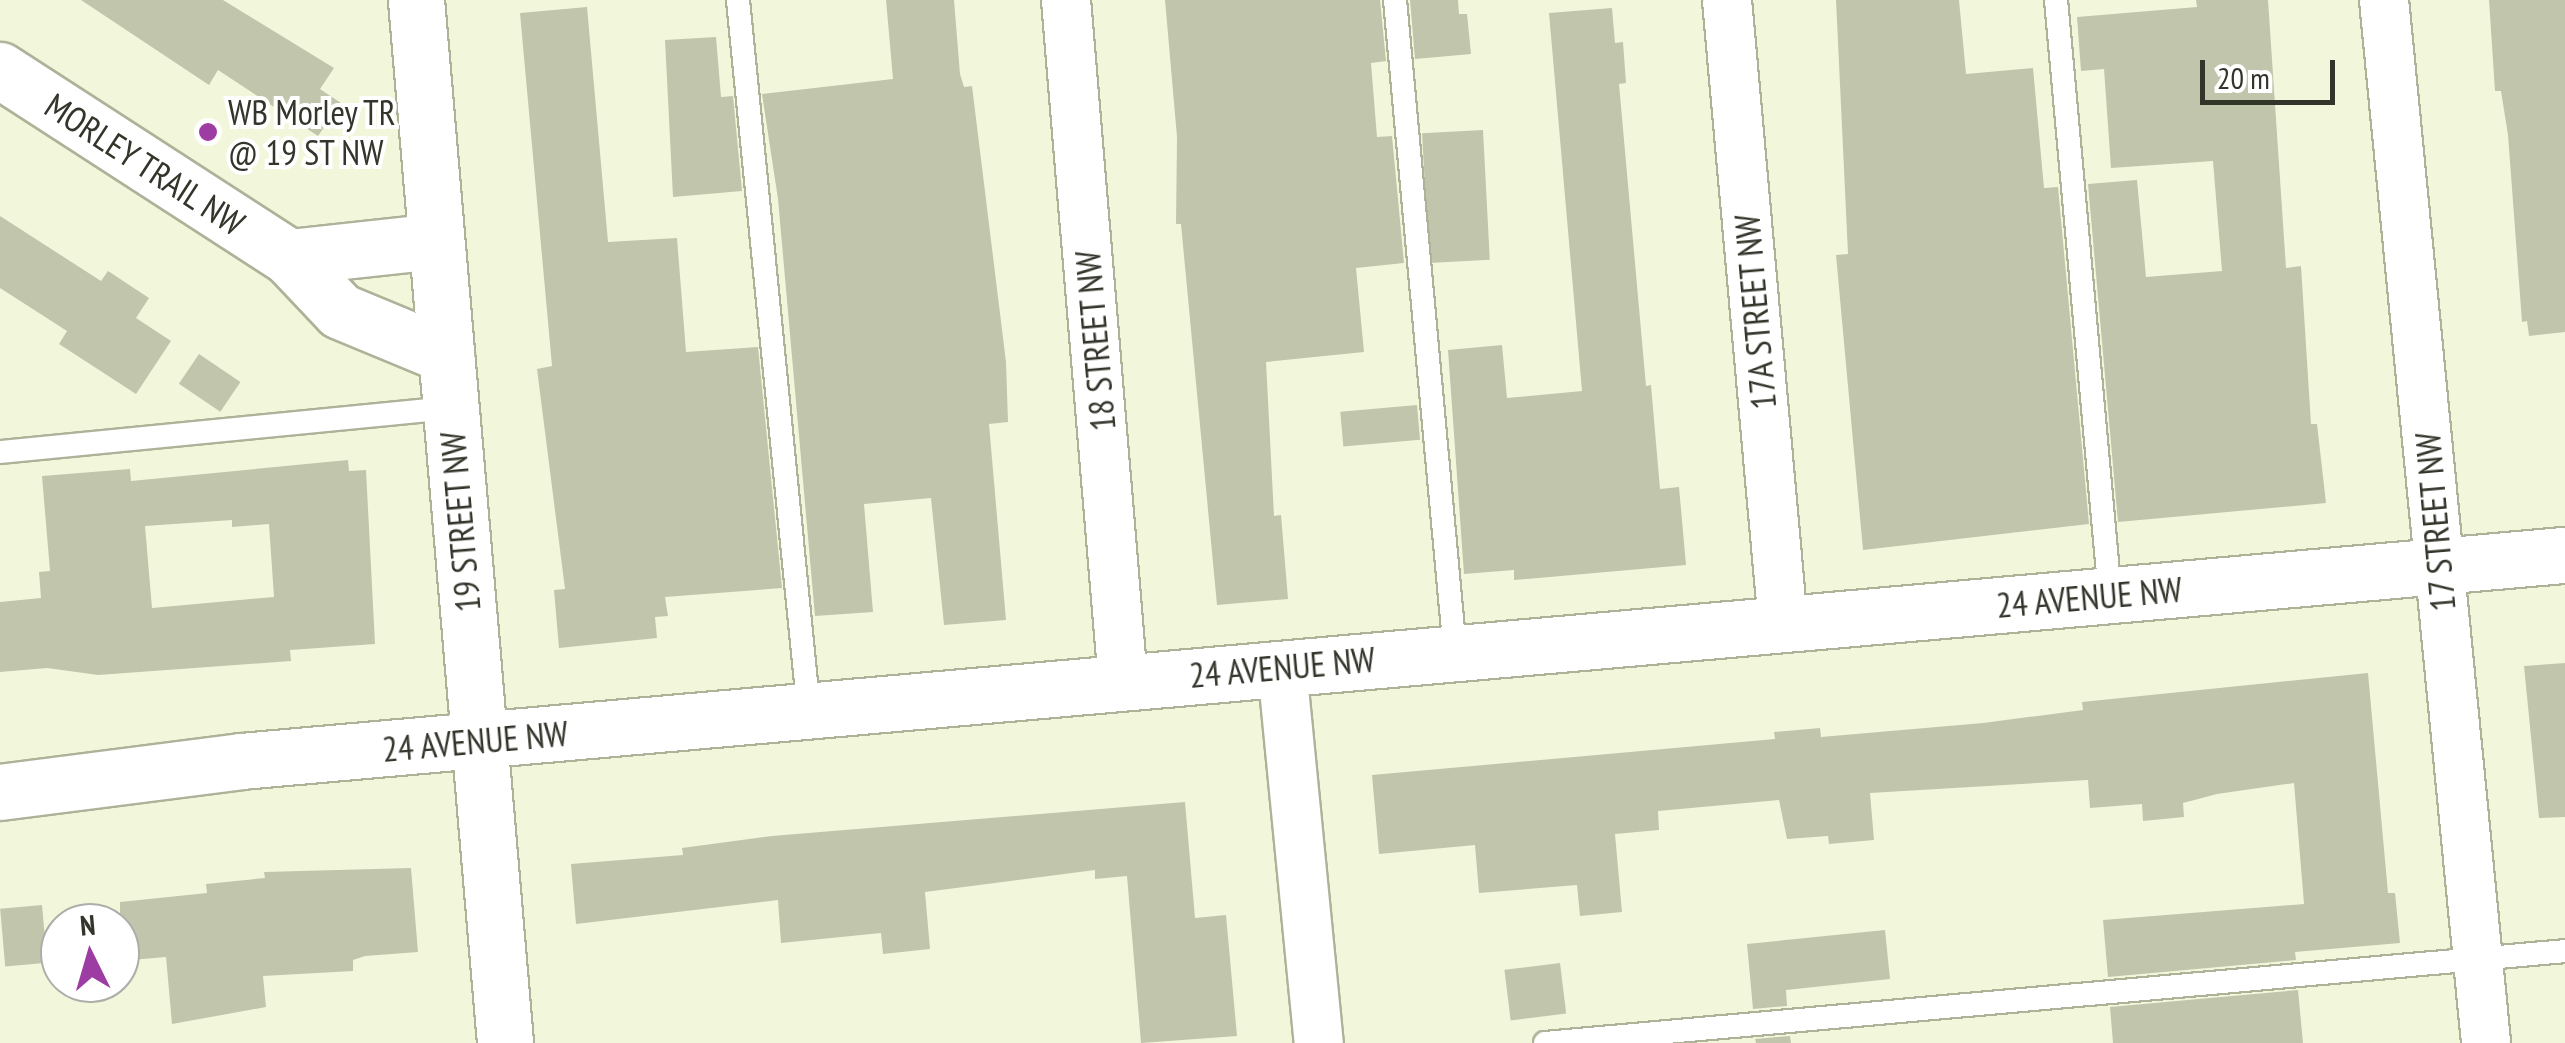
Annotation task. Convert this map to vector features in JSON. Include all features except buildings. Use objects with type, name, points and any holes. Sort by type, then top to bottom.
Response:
[{"type":"street","name":"19 STREET NW","points":[[416,0],[505,1043]]},
{"type":"street","name":"18 STREET NW","points":[[1066,0],[1122,682]]},
{"type":"street","name":"17A STREET NW","points":[[1728,0],[1784,624]]},
{"type":"street","name":"17 STREET NW","points":[[2384,0],[2486,1043]]},
{"type":"street","name":"MORLEY TRAIL NW","points":[[0,70],[289,257],[340,311],[448,381]]},
{"type":"street","points":[[289,257],[436,240]]},
{"type":"street","name":"24 AVENUE NW","points":[[0,792],[479,740],[2565,555]]},
{"type":"street","points":[[1282,668],[1319,1043]]},
{"type":"lane","points":[[738,0],[810,712]]},
{"type":"lane","points":[[1395,0],[1454,652]]},
{"type":"lane","points":[[2056,0],[2110,595]]},
{"type":"lane","points":[[0,452],[448,381]]},
{"type":"lane","points":[[1545,1043],[2565,950]]},
{"type":"place","name":"WB Morley TR @ 19 ST NW","points":[[208,132]]}]
